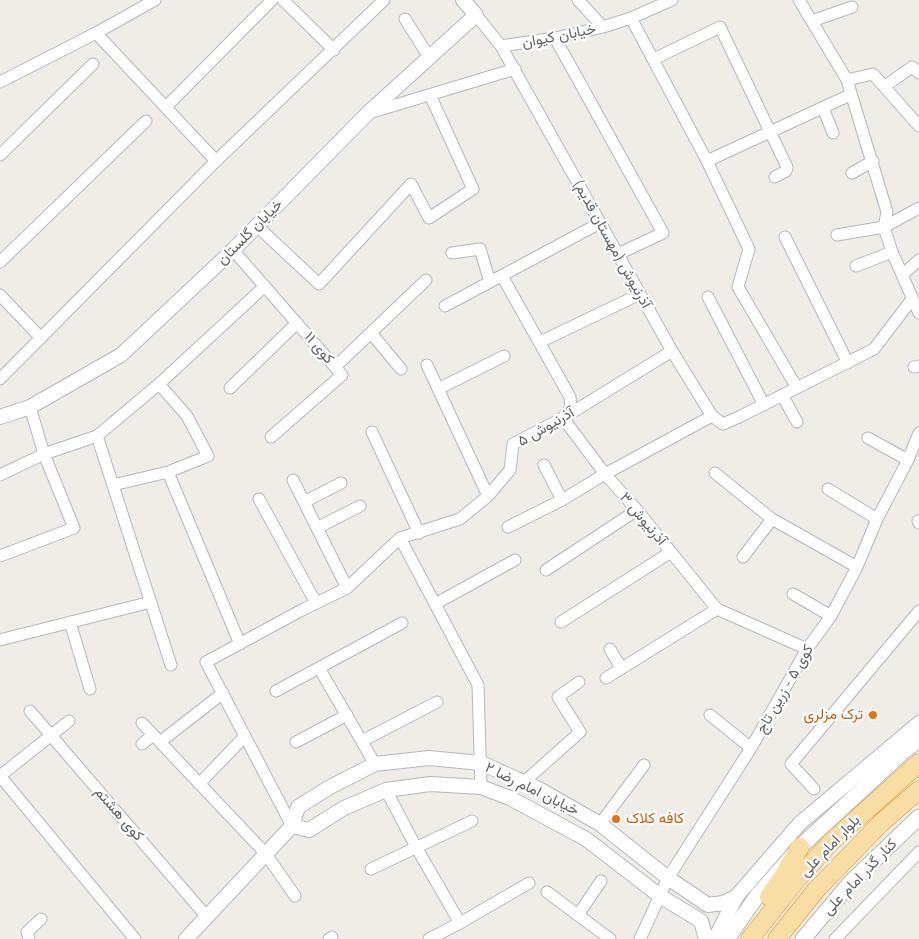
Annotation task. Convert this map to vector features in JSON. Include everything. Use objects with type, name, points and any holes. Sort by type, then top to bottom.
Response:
[{"type":"highway","name":"بلوار امام علی","points":[[750,939],[794,883],[830,843],[919,763]]},
{"type":"highway","name":"بلوار امام علی","points":[[777,939],[816,890],[881,822],[919,790]]},
{"type":"highway","points":[[739,939],[783,877],[800,847]]},
{"type":"main road","points":[[727,939],[757,896],[800,847],[904,751],[919,740]]},
{"type":"main road","name":"کنار گذر امام علی","points":[[803,939],[850,884],[919,817]]},
{"type":"street","points":[[0,82],[96,33],[155,0]]},
{"type":"street","points":[[166,107],[272,0]]},
{"type":"street","points":[[283,0],[334,50]]},
{"type":"street","points":[[0,379],[216,161],[334,50],[384,0]]},
{"type":"street","points":[[578,0],[603,27]]},
{"type":"street","name":"خیابان کیوان","points":[[465,1],[501,46],[556,38],[603,27],[631,18],[672,0]]},
{"type":"street","points":[[799,0],[847,80],[887,212],[884,228],[892,252],[919,313]]},
{"type":"street","points":[[812,21],[852,7]]},
{"type":"street","name":"خیابان گلستان","points":[[0,417],[30,407],[121,355],[233,250],[368,113],[476,15]]},
{"type":"street","points":[[631,18],[707,161],[749,249],[738,287],[797,388]]},
{"type":"street","points":[[404,19],[429,57]]},
{"type":"street","points":[[654,59],[720,27],[788,169],[775,177]]},
{"type":"street","points":[[96,33],[216,161]]},
{"type":"street","points":[[556,38],[663,233],[618,254]]},
{"type":"street","name":"آذرنیوش (مهستان قدیم)","points":[[501,46],[672,351],[712,416]]},
{"type":"street","points":[[0,155],[93,64]]},
{"type":"street","points":[[885,86],[912,67]]},
{"type":"street","points":[[368,113],[515,69]]},
{"type":"street","points":[[847,80],[873,74],[919,126]]},
{"type":"street","points":[[257,226],[319,284],[411,184],[428,218],[473,189],[430,95]]},
{"type":"street","points":[[707,161],[850,95]]},
{"type":"street","points":[[823,108],[833,133]]},
{"type":"street","points":[[0,262],[146,121]]},
{"type":"street","points":[[852,173],[873,161]]},
{"type":"street","points":[[837,235],[884,228],[919,208]]},
{"type":"street","points":[[445,306],[600,223]]},
{"type":"street","points":[[785,238],[848,363]]},
{"type":"street","points":[[452,253],[480,249],[490,282]]},
{"type":"street","name":"کوی ۱۱","points":[[233,250],[342,375],[271,437]]},
{"type":"street","points":[[856,266],[892,252]]},
{"type":"street","points":[[902,275],[919,260]]},
{"type":"street","points":[[502,276],[570,397],[570,408],[563,418]]},
{"type":"street","points":[[335,367],[426,280]]},
{"type":"street","points":[[0,475],[44,454],[98,436],[159,384],[265,286]]},
{"type":"street","points":[[540,342],[640,294]]},
{"type":"street","points":[[0,295],[41,338]]},
{"type":"street","points":[[708,297],[764,405]]},
{"type":"street","points":[[508,528],[712,416],[723,424],[874,349],[912,299]]},
{"type":"street","points":[[230,388],[297,323]]},
{"type":"street","points":[[371,333],[401,369]]},
{"type":"street","name":"آذرنیوش ۵","points":[[400,538],[460,519],[488,496],[510,470],[513,444],[563,418],[672,351]]},
{"type":"street","points":[[438,389],[504,356]]},
{"type":"street","points":[[427,365],[488,496]]},
{"type":"street","points":[[113,485],[168,472],[208,456],[187,416],[159,384]]},
{"type":"street","points":[[782,395],[797,422]]},
{"type":"street","points":[[0,556],[74,528],[44,454],[30,407]]},
{"type":"street","name":"آذرنیوش ۳","points":[[563,418],[605,474],[638,510],[717,609],[807,649]]},
{"type":"street","points":[[372,432],[419,533]]},
{"type":"street","name":"کوی ۵ - زرین تاج","points":[[640,939],[668,878],[751,748],[807,649],[831,616],[857,567],[877,519],[908,460],[919,433]]},
{"type":"street","points":[[98,436],[172,665]]},
{"type":"street","points":[[868,438],[908,460]]},
{"type":"street","points":[[544,465],[562,500]]},
{"type":"street","points":[[168,472],[240,644]]},
{"type":"street","points":[[715,473],[772,519],[857,567]]},
{"type":"street","points":[[293,480],[347,588]]},
{"type":"street","points":[[304,502],[341,483]]},
{"type":"street","points":[[828,489],[877,519]]},
{"type":"street","points":[[258,499],[316,603]]},
{"type":"street","points":[[317,528],[360,506]]},
{"type":"street","points":[[546,570],[638,510]]},
{"type":"street","points":[[743,557],[772,519]]},
{"type":"street","points":[[292,826],[206,662],[347,588],[400,538],[478,685],[482,787]]},
{"type":"street","points":[[561,622],[671,552]]},
{"type":"street","points":[[435,604],[515,560]]},
{"type":"street","points":[[793,594],[831,616]]},
{"type":"street","points":[[0,640],[151,602]]},
{"type":"street","points":[[606,678],[717,609]]},
{"type":"street","points":[[814,789],[791,764],[919,612]]},
{"type":"street","points":[[70,622],[90,689]]},
{"type":"street","points":[[276,691],[402,623]]},
{"type":"street","points":[[610,649],[622,668]]},
{"type":"street","points":[[319,668],[376,764]]},
{"type":"street","points":[[524,782],[580,732],[558,697],[579,682]]},
{"type":"street","points":[[142,744],[156,738],[223,694]]},
{"type":"street","points":[[362,741],[437,702]]},
{"type":"street","name":"کوی هشتم","points":[[30,711],[207,917]]},
{"type":"street","points":[[296,742],[346,715]]},
{"type":"street","points":[[710,715],[751,748]]},
{"type":"street","points":[[69,721],[0,776],[135,939]]},
{"type":"street","points":[[715,939],[736,897],[800,824],[919,722]]},
{"type":"street","points":[[142,723],[156,738],[174,764],[199,784],[266,854],[295,896]]},
{"type":"street","points":[[199,784],[245,736]]},
{"type":"street","name":"خیابان امام رضا ۲","points":[[186,939],[292,826],[298,807],[330,787],[376,764],[429,758],[481,763],[539,789],[600,824],[668,878],[708,905],[723,904],[736,897]]},
{"type":"street","points":[[600,824],[644,765]]},
{"type":"street","name":"خیابان امام رضا ۲","points":[[292,826],[309,830],[344,808],[386,790],[430,784],[482,787],[510,798],[586,839],[660,896],[701,921],[706,939]]},
{"type":"street","points":[[386,790],[460,924]]},
{"type":"street","points":[[370,869],[472,821]]},
{"type":"street","points":[[835,939],[919,852]]},
{"type":"street","points":[[578,915],[601,881]]},
{"type":"street","points":[[429,939],[460,924],[529,883]]},
{"type":"street","points":[[547,892],[610,939]]},
{"type":"street","points":[[30,939],[27,932],[41,919]]},
{"type":"place","name":"ترک مزلری","points":[[873,715]]},
{"type":"place","name":"کافه کلاک","points":[[616,819]]}]
